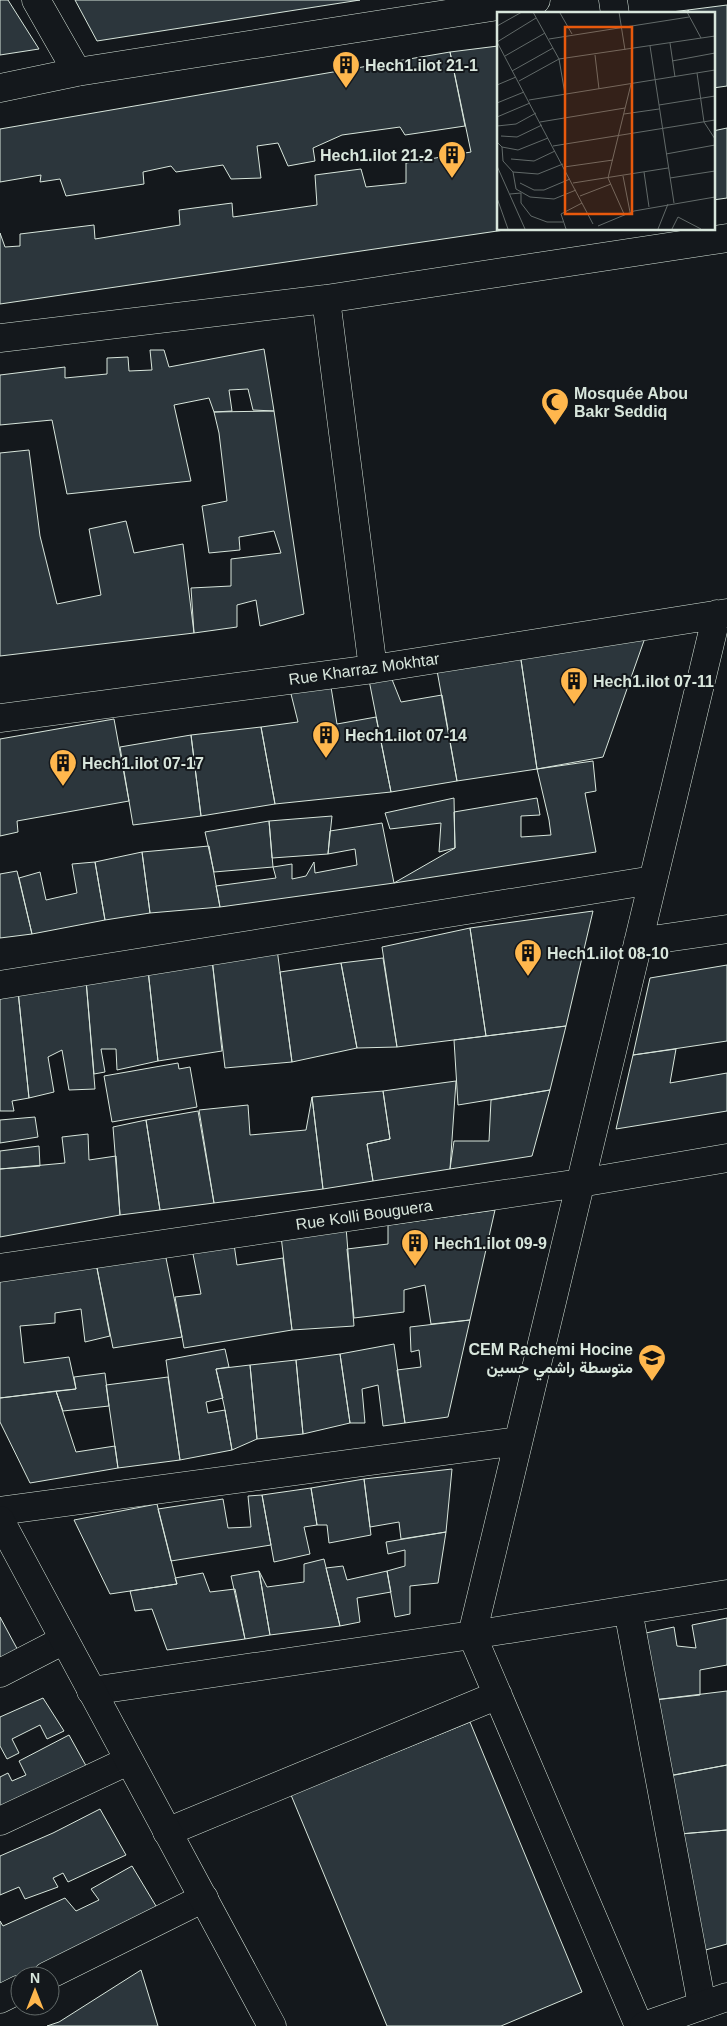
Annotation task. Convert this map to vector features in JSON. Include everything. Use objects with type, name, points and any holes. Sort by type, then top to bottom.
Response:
[{"type":"street","points":[[36,0],[77,72]]},
{"type":"street","points":[[0,88],[77,72],[536,0]]},
{"type":"street","points":[[0,338],[326,299],[650,239],[727,238]]},
{"type":"street","points":[[326,299],[373,669]]},
{"type":"street","points":[[639,2026],[472,1635],[653,880],[722,613]]},
{"type":"street","name":"Rue Kharraz Mokhtar","points":[[0,718],[373,669],[722,613]]},
{"type":"street","points":[[0,985],[653,880]]},
{"type":"street","points":[[638,942],[727,930]]},
{"type":"street","name":"Rue Kolli Bouguera","points":[[0,1268],[580,1183],[727,1158]]},
{"type":"street","points":[[0,1511],[518,1442]]},
{"type":"street","points":[[0,1520],[272,2026]]},
{"type":"street","points":[[91,1691],[472,1635],[727,1594]]},
{"type":"street","points":[[628,1610],[715,2001],[644,2026]]},
{"type":"street","points":[[0,1672],[64,1640]]},
{"type":"street","points":[[167,1832],[498,1695]]},
{"type":"street","points":[[0,1821],[128,1761]]},
{"type":"street","points":[[60,1970],[204,1898]]},
{"type":"building","points":[[0,0],[8,0],[39,49],[0,55]]},
{"type":"building","points":[[75,0],[360,0],[97,41]]},
{"type":"building","points":[[727,5],[727,86],[714,88],[714,12],[688,12],[688,10]]},
{"type":"building","points":[[688,10],[688,12],[672,12]]},
{"type":"building","name":"Hech1.ilot 21-2","points":[[497,46],[497,230],[504,230],[0,304],[0,233],[5,247],[20,246],[20,234],[94,225],[95,239],[180,225],[179,210],[232,203],[233,217],[317,205],[315,175],[361,169],[366,187],[406,183],[406,163],[471,152],[450,52]]},
{"type":"building","name":"Hech1.ilot 21-1","points":[[450,52],[465,126],[405,135],[400,127],[342,135],[313,148],[315,161],[288,166],[278,143],[257,146],[261,178],[231,179],[223,165],[176,172],[171,166],[143,172],[144,184],[66,196],[60,179],[40,182],[41,175],[0,182],[0,129]]},
{"type":"building","points":[[727,128],[727,198],[714,200],[714,131]]},
{"type":"building","points":[[264,349],[274,411],[253,410],[248,389],[229,390],[232,411],[214,412],[209,398],[174,405],[191,481],[67,494],[52,420],[0,425],[0,375],[65,367],[65,378],[107,374],[107,358],[128,357],[129,371],[152,370],[150,350],[164,350],[169,367]]},
{"type":"building","points":[[274,411],[304,614],[260,626],[256,600],[237,605],[237,627],[194,633],[191,588],[231,586],[231,559],[281,553],[274,531],[239,537],[240,550],[209,553],[202,506],[227,501],[219,433],[214,412]]},
{"type":"building","points":[[29,450],[40,536],[57,604],[101,595],[89,529],[126,521],[134,553],[183,544],[194,633],[0,656],[0,453]]},
{"type":"building","name":"Hech1.ilot 07-11","points":[[646,635],[603,757],[537,769],[520,653]]},
{"type":"building","points":[[520,653],[537,769],[457,781],[436,665]]},
{"type":"building","points":[[389,672],[401,702],[442,695],[457,781],[391,792],[368,675]]},
{"type":"building","name":"Hech1.ilot 07-14","points":[[330,681],[337,724],[376,717],[391,792],[275,804],[261,727],[298,722],[289,686]]},
{"type":"building","name":"Hech1.ilot 07-17","points":[[114,719],[129,801],[17,821],[18,832],[0,836],[0,739]]},
{"type":"building","points":[[261,727],[275,804],[201,816],[191,735]]},
{"type":"building","points":[[191,735],[201,816],[133,825],[120,747]]},
{"type":"building","points":[[593,761],[596,791],[585,793],[596,852],[394,883],[455,848],[454,812],[537,798],[540,815],[521,816],[521,837],[551,835],[537,769]]},
{"type":"building","points":[[454,798],[455,848],[439,852],[441,823],[390,829],[385,813]]},
{"type":"building","points":[[332,816],[328,854],[272,858],[269,821]]},
{"type":"building","points":[[269,821],[273,867],[214,872],[205,832]]},
{"type":"building","points":[[382,823],[394,883],[220,907],[216,886],[276,878],[273,867],[292,864],[292,879],[306,876],[314,862],[315,873],[357,865],[355,849],[328,854],[330,831]]},
{"type":"building","points":[[209,846],[220,907],[150,913],[142,852]]},
{"type":"building","points":[[142,852],[150,913],[105,920],[95,862]]},
{"type":"building","points":[[95,862],[105,920],[32,934],[19,878],[40,872],[46,900],[77,893],[72,864]]},
{"type":"building","points":[[17,871],[32,934],[0,938],[0,874]]},
{"type":"building","name":"Hech1.ilot 08-10","points":[[593,911],[566,1026],[486,1036],[470,928]]},
{"type":"building","points":[[470,928],[486,1036],[397,1047],[382,947]]},
{"type":"building","points":[[277,949],[292,1062],[225,1068],[212,959]]},
{"type":"building","points":[[383,958],[397,1047],[357,1048],[341,963]]},
{"type":"building","points":[[212,959],[222,1051],[158,1061],[148,970]]},
{"type":"building","points":[[341,963],[357,1048],[292,1062],[280,972]]},
{"type":"building","points":[[727,965],[727,1041],[633,1055],[650,978]]},
{"type":"building","points":[[148,970],[158,1061],[117,1070],[116,1049],[101,1049],[105,1072],[94,1074],[86,980]]},
{"type":"building","points":[[86,980],[95,1089],[69,1090],[62,1050],[48,1057],[54,1092],[29,1098],[18,991]]},
{"type":"building","points":[[18,991],[29,1098],[12,1101],[14,1111],[0,1111],[0,993]]},
{"type":"building","points":[[566,1026],[550,1090],[458,1105],[454,1040]]},
{"type":"building","points":[[676,1049],[670,1083],[727,1073],[727,1111],[616,1129],[633,1055]]},
{"type":"building","points":[[178,1063],[179,1069],[190,1067],[197,1107],[112,1122],[104,1076]]},
{"type":"building","points":[[456,1081],[450,1169],[373,1181],[367,1144],[390,1139],[383,1091]]},
{"type":"building","points":[[550,1090],[532,1156],[450,1169],[454,1141],[489,1141],[491,1100]]},
{"type":"building","points":[[383,1091],[390,1139],[367,1144],[373,1181],[323,1189],[312,1097]]},
{"type":"building","points":[[312,1097],[323,1189],[214,1203],[199,1110],[248,1105],[250,1135],[306,1130]]},
{"type":"building","points":[[198,1111],[214,1203],[160,1210],[146,1120]]},
{"type":"building","points":[[35,1117],[38,1137],[0,1143],[0,1120]]},
{"type":"building","points":[[146,1120],[160,1210],[120,1215],[113,1127]]},
{"type":"building","points":[[88,1134],[89,1160],[116,1156],[120,1215],[0,1237],[0,1169],[65,1163],[62,1137]]},
{"type":"building","points":[[39,1146],[40,1166],[0,1169],[0,1151]]},
{"type":"building","name":"Hech1.ilot 09-9","points":[[495,1210],[470,1320],[431,1324],[425,1285],[404,1290],[404,1312],[354,1318],[347,1249],[388,1244],[388,1225]]},
{"type":"building","points":[[346,1227],[354,1326],[292,1330],[281,1236]]},
{"type":"building","points":[[234,1244],[237,1265],[283,1258],[292,1330],[184,1348],[175,1297],[201,1294],[192,1249]]},
{"type":"building","points":[[165,1253],[182,1337],[113,1348],[96,1263]]},
{"type":"building","points":[[96,1263],[110,1336],[85,1342],[81,1309],[55,1313],[55,1323],[20,1326],[24,1363],[69,1357],[76,1389],[0,1398],[0,1278]]},
{"type":"building","points":[[470,1320],[448,1417],[405,1423],[397,1370],[421,1367],[419,1350],[411,1352],[410,1327]]},
{"type":"building","points":[[394,1344],[405,1423],[383,1426],[378,1385],[362,1389],[365,1423],[350,1423],[340,1354]]},
{"type":"building","points":[[225,1349],[229,1367],[216,1369],[223,1398],[206,1402],[208,1413],[225,1410],[232,1450],[180,1460],[166,1360]]},
{"type":"building","points":[[340,1354],[350,1423],[303,1434],[296,1360]]},
{"type":"building","points":[[296,1360],[303,1434],[257,1439],[250,1365]]},
{"type":"building","points":[[250,1365],[257,1439],[232,1450],[216,1369]]},
{"type":"building","points":[[105,1373],[109,1406],[63,1411],[56,1391],[76,1389],[74,1377]]},
{"type":"building","points":[[168,1377],[180,1460],[118,1468],[106,1385]]},
{"type":"building","points":[[56,1391],[76,1452],[115,1446],[118,1468],[30,1483],[0,1422],[0,1398]]},
{"type":"building","points":[[452,1469],[446,1532],[401,1539],[399,1522],[370,1527],[364,1479]]},
{"type":"building","points":[[364,1479],[371,1535],[329,1543],[327,1525],[317,1525],[311,1488]]},
{"type":"building","points":[[311,1488],[317,1525],[304,1527],[310,1554],[274,1562],[262,1495]]},
{"type":"building","points":[[262,1495],[271,1545],[171,1561],[158,1509],[223,1499],[228,1528],[251,1527],[248,1496]]},
{"type":"building","points":[[157,1504],[177,1584],[110,1594],[74,1520]]},
{"type":"building","points":[[446,1532],[438,1583],[410,1586],[410,1614],[395,1617],[387,1571],[405,1566],[405,1550],[388,1554],[386,1542]]},
{"type":"building","points":[[324,1559],[340,1626],[270,1635],[259,1571],[267,1587],[304,1582],[304,1564]]},
{"type":"building","points":[[343,1566],[347,1580],[387,1571],[391,1592],[357,1598],[360,1622],[340,1626],[326,1568]]},
{"type":"building","points":[[259,1571],[270,1635],[245,1639],[231,1576]]},
{"type":"building","points":[[203,1573],[210,1592],[235,1589],[245,1639],[167,1650],[152,1609],[135,1611],[130,1591],[177,1584],[175,1578]]},
{"type":"building","points":[[0,1617],[21,1656],[0,1666]]},
{"type":"building","points":[[727,1618],[727,1665],[700,1670],[700,1695],[645,1701],[641,1634],[674,1627],[677,1646],[696,1648],[692,1625]]},
{"type":"building","points":[[727,1691],[727,1765],[659,1778],[645,1701]]},
{"type":"building","points":[[43,1698],[64,1731],[47,1739],[40,1725],[12,1739],[19,1753],[7,1759],[0,1746],[0,1717]]},
{"type":"building","points":[[470,1722],[582,1992],[501,2026],[387,2026],[291,1795]]},
{"type":"building","points":[[69,1735],[90,1773],[0,1815],[0,1777],[8,1773],[12,1781],[26,1775],[19,1761]]},
{"type":"building","points":[[727,1765],[727,1830],[680,1834],[668,1776]]},
{"type":"building","points":[[100,1809],[126,1855],[68,1882],[63,1873],[53,1878],[58,1887],[25,1899],[19,1887],[0,1895],[0,1856],[53,1833]]},
{"type":"building","points":[[727,1830],[727,1944],[702,1951],[680,1834]]},
{"type":"building","points":[[132,1866],[162,1916],[59,1966],[10,1966],[10,1982],[0,1989],[0,1921],[3,1926],[65,1898],[76,1911],[99,1900],[91,1889]]},
{"type":"building","points":[[141,1970],[158,2026],[47,2026],[59,2022]]},
{"type":"place","name":"Hech1.ilot 21-1","points":[[346,89]]},
{"type":"place","name":"Hech1.ilot 21-2","points":[[452,179]]},
{"type":"place","name":"Mosquée Abou Bakr Seddiq","points":[[555,426]]},
{"type":"place","name":"Hech1.ilot 07-11","points":[[574,705]]},
{"type":"place","name":"Hech1.ilot 07-14","points":[[326,759]]},
{"type":"place","name":"Hech1.ilot 07-17","points":[[63,787]]},
{"type":"place","name":"Hech1.ilot 08-10","points":[[528,977]]},
{"type":"place","name":"Hech1.ilot 09-9","points":[[415,1267]]},
{"type":"place","name":"CEM Rachemi Hocine متوسطة راشمي حسين","points":[[652,1382]]}]
